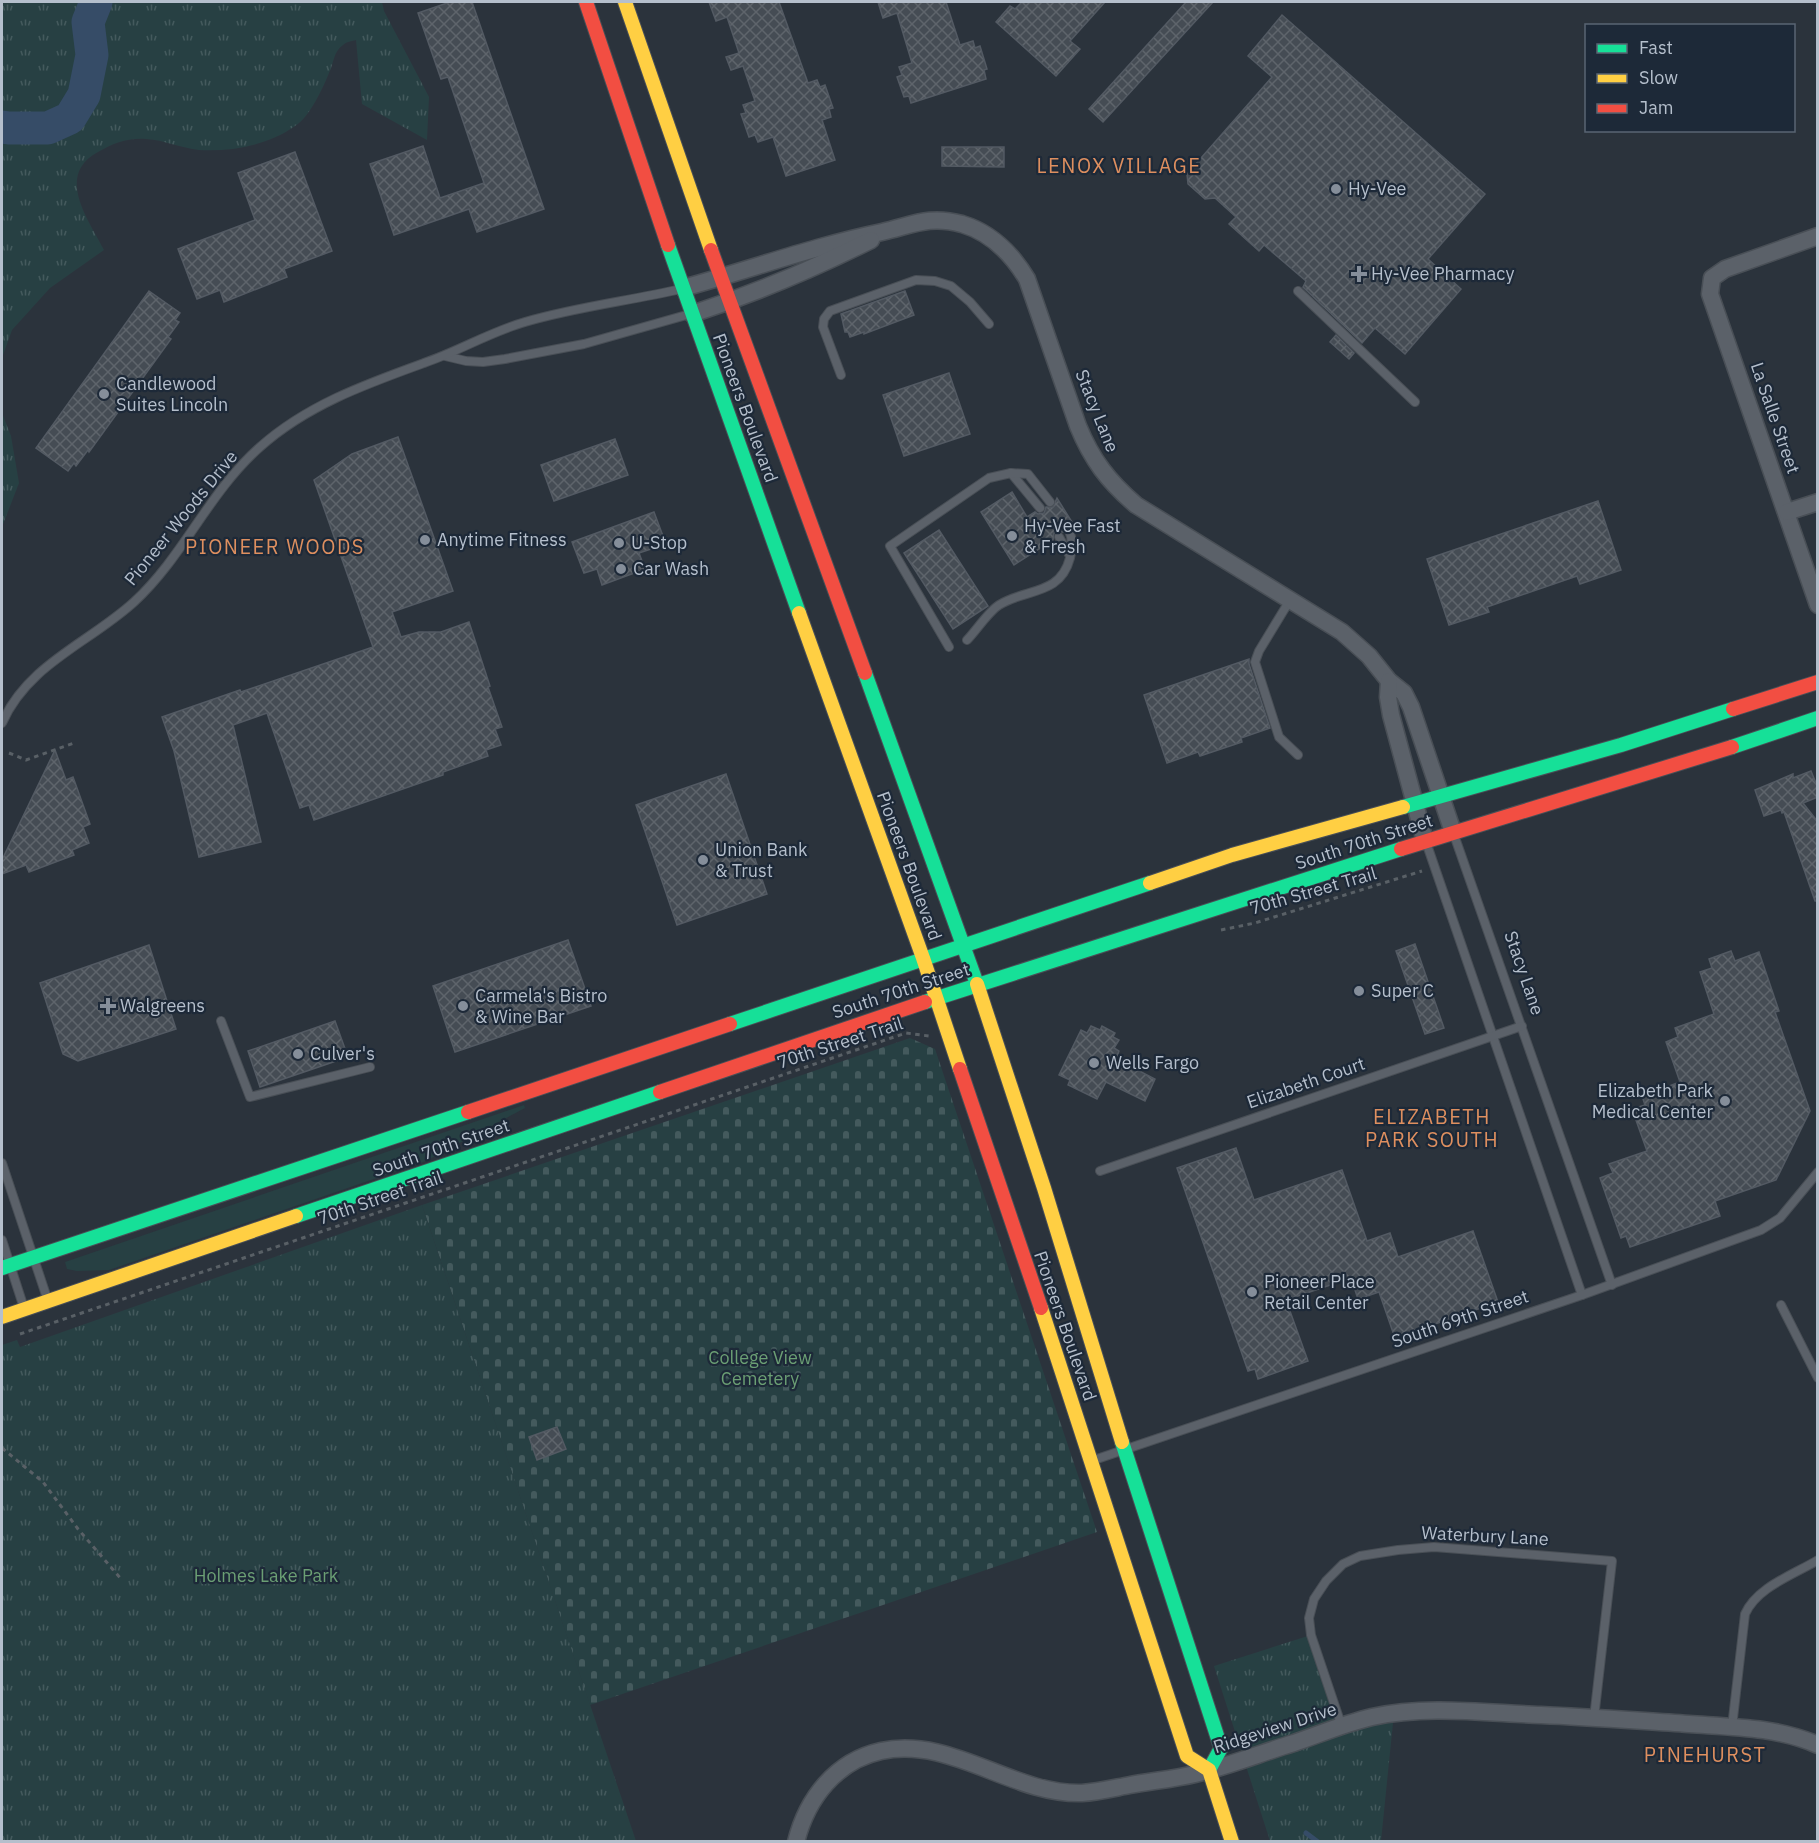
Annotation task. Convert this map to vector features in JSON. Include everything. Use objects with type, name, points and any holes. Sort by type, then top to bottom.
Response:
[{"type":"main road","name":"Pioneers Boulevard","points":[[586,2],[692,314],[947,1030],[1187,1756],[1209,1770],[1221,1748],[1044,1188],[964,944],[721,278],[626,2]]},
{"type":"main road","name":"South 70th Street","points":[[6,1267],[1232,855],[1621,745],[1818,682]]},
{"type":"main road","name":"South 70th Street","points":[[2,1317],[936,998],[1818,718]]},
{"type":"main road","points":[[1209,1770],[1232,1842]]},
{"type":"street","name":"Stacy Lane","points":[[683,288],[839,241],[918,221],[941,220],[963,225],[983,233],[1004,247],[1028,279],[1078,426],[1099,468],[1115,487],[1136,505],[1348,637],[1369,656],[1389,681],[1404,693],[1411,707],[1453,832]]},
{"type":"street","name":"Stacy Lane","points":[[692,314],[730,301],[836,257],[893,229]]},
{"type":"street","name":"La Salle Street","points":[[1818,236],[1725,269],[1712,278],[1710,294],[1818,605]]},
{"type":"street","points":[[1787,512],[1818,502]]},
{"type":"street","points":[[1389,681],[1388,697],[1391,715],[1425,841]]},
{"type":"street","name":"Ridgeview Drive","points":[[796,1842],[801,1823],[811,1802],[825,1784],[843,1768],[858,1759],[902,1748],[926,1749],[948,1755],[1035,1788],[1063,1793],[1086,1792],[1209,1770],[1371,1717],[1401,1712],[1431,1711],[1594,1718],[1732,1727],[1778,1732],[1800,1737],[1818,1745]]},
{"type":"lane","points":[[841,375],[823,327],[824,319],[830,311],[916,280],[935,281],[951,286],[970,302],[989,324]]},
{"type":"lane","name":"Pioneer Woods Drive","points":[[2,723],[22,691],[39,672],[58,656],[109,623],[158,578],[209,503],[230,477],[260,447],[286,426],[339,396],[445,356],[488,334],[526,322],[683,288]]},
{"type":"lane","points":[[1298,291],[1415,402]]},
{"type":"lane","points":[[445,356],[483,362],[517,357],[584,344],[692,314]]},
{"type":"lane","points":[[1011,473],[1040,508]]},
{"type":"lane","points":[[949,647],[890,546],[989,478],[1011,473],[1028,474],[1050,502]]},
{"type":"lane","points":[[967,640],[998,606],[1056,583],[1066,571],[1070,556],[1073,541],[1069,530]]},
{"type":"lane","points":[[1059,537],[1070,556]]},
{"type":"lane","points":[[1290,600],[1259,651],[1255,662],[1279,736],[1298,755]]},
{"type":"lane","name":"Stacy Lane","points":[[1453,832],[1612,1285]]},
{"type":"lane","points":[[1425,841],[1582,1295]]},
{"type":"lane","points":[[221,1022],[250,1097],[370,1067]]},
{"type":"lane","name":"Elizabeth Court","points":[[1100,1171],[1522,1026]]},
{"type":"lane","points":[[2,1163],[48,1301]]},
{"type":"lane","name":"South 69th Street","points":[[1091,1461],[1612,1285],[1761,1230],[1780,1218],[1818,1172]]},
{"type":"lane","points":[[2,1240],[6,1267],[24,1309]]},
{"type":"lane","points":[[1781,1305],[1818,1378]]},
{"type":"lane","name":"Waterbury Lane","points":[[1342,1726],[1311,1635],[1309,1618],[1314,1599],[1326,1581],[1343,1564],[1360,1556],[1434,1547],[1612,1561],[1594,1718]]},
{"type":"lane","points":[[1732,1727],[1745,1614],[1750,1602],[1760,1593],[1818,1560]]},
{"type":"path","points":[[9,753],[26,760],[74,743]]},
{"type":"path","name":"70th Street Trail","points":[[1212,931],[1255,923],[1409,877],[1434,866]]},
{"type":"path","name":"70th Street Trail","points":[[12,1337],[906,1033],[912,1032],[927,1037],[947,1030]]},
{"type":"path","points":[[2,1448],[43,1482],[78,1529],[122,1580]]},
{"type":"green space","points":[[2,2],[382,2],[384,11],[429,97],[427,140],[362,104],[356,40],[346,43],[337,51],[315,102],[300,122],[274,138],[249,146],[224,150],[199,150],[159,141],[132,139],[98,152],[85,162],[79,173],[77,185],[84,211],[104,250],[50,288],[12,330],[2,358]]},
{"type":"green space","points":[[2,413],[11,436],[19,483],[2,527]]},
{"type":"green space","name":"College View Cemetery","points":[[910,1038],[935,1049],[1097,1532],[590,1705],[422,1205]]},
{"type":"green space","points":[[524,1105],[525,1108],[426,1161],[109,1270],[67,1269],[65,1262]]},
{"type":"green space","name":"Holmes Lake Park","points":[[422,1205],[636,1841],[2,1841],[2,1345],[17,1340],[20,1347]]},
{"type":"green space","points":[[1311,1635],[1342,1726],[1394,1713],[1381,1841],[1270,1841],[1214,1666]]},
{"type":"building","points":[[450,2],[472,2],[544,209],[477,232],[469,209],[394,235],[370,164],[423,146],[440,198],[484,183],[448,77],[441,79],[418,13]]},
{"type":"building","points":[[709,2],[779,2],[808,83],[817,80],[820,87],[825,85],[833,108],[829,109],[831,117],[822,120],[835,160],[786,176],[773,137],[758,142],[755,135],[749,137],[741,114],[746,113],[743,105],[755,101],[743,66],[731,70],[726,57],[739,53],[727,17],[716,21]]},
{"type":"building","points":[[878,2],[946,2],[960,45],[973,41],[975,48],[980,46],[987,69],[984,70],[986,79],[911,103],[909,96],[904,97],[897,77],[902,75],[899,67],[912,63],[897,13],[883,18]]},
{"type":"building","points":[[1022,2],[1105,2],[1070,41],[1080,49],[1056,76],[996,22],[1010,6],[1015,9]]},
{"type":"building","points":[[1186,2],[1213,2],[1103,122],[1089,109]]},
{"type":"building","name":"Hy-Vee","points":[[1282,15],[1485,194],[1428,259],[1461,289],[1405,354],[1375,328],[1362,343],[1303,287],[1306,281],[1264,245],[1259,251],[1229,224],[1236,217],[1215,198],[1205,199],[1188,184],[1187,174],[1272,77],[1248,56]]},
{"type":"building","points":[[942,147],[1004,147],[1004,167],[942,166]]},
{"type":"building","points":[[295,152],[332,251],[284,269],[287,277],[224,302],[220,290],[197,299],[178,249],[255,220],[238,173]]},
{"type":"building","name":"Candlewood Suites Lincoln","points":[[149,291],[180,313],[175,320],[179,322],[168,337],[171,339],[89,452],[88,450],[76,466],[74,463],[68,471],[36,448]]},
{"type":"building","points":[[905,291],[914,315],[864,334],[864,332],[850,337],[848,332],[845,332],[841,314]]},
{"type":"building","points":[[1336,335],[1354,353],[1349,359],[1330,342]]},
{"type":"building","points":[[949,373],[970,434],[904,456],[883,395]]},
{"type":"building","points":[[398,437],[453,591],[392,612],[401,637],[419,632],[441,632],[469,622],[502,727],[495,729],[501,745],[486,750],[488,756],[443,772],[443,775],[314,820],[309,805],[300,808],[267,713],[233,725],[261,842],[199,857],[174,751],[162,717],[373,647],[314,480],[352,454]]},
{"type":"building","points":[[615,439],[628,475],[554,501],[541,465]]},
{"type":"building","points":[[1012,492],[1027,517],[1035,512],[1044,513],[1046,507],[1053,507],[1057,498],[1075,527],[1066,524],[1063,532],[1054,533],[1053,540],[1014,565],[981,512]]},
{"type":"building","points":[[1598,501],[1621,570],[1580,584],[1577,576],[1487,607],[1489,612],[1449,625],[1427,559]]},
{"type":"building","name":"U-Stop","points":[[654,512],[666,544],[639,553],[645,569],[602,585],[597,569],[584,573],[572,542]]},
{"type":"building","points":[[939,530],[988,606],[953,629],[904,553]]},
{"type":"building","points":[[1249,659],[1270,728],[1241,738],[1242,742],[1200,756],[1198,752],[1167,763],[1144,695]]},
{"type":"building","points":[[55,750],[66,780],[73,777],[90,824],[83,827],[89,843],[72,850],[74,855],[29,872],[26,865],[2,874],[2,860]]},
{"type":"building","points":[[1811,771],[1818,788],[1818,797],[1803,803],[1818,822],[1818,901],[1815,901],[1784,812],[1782,813],[1781,810],[1764,816],[1755,790],[1793,774],[1793,778]]},
{"type":"building","points":[[726,774],[767,894],[677,925],[636,805]]},
{"type":"building","points":[[568,940],[591,1006],[455,1052],[433,986]]},
{"type":"building","points":[[1415,944],[1444,1028],[1425,1034],[1396,951]]},
{"type":"building","name":"Walgreens","points":[[149,945],[176,1029],[78,1061],[63,1054],[40,983]]},
{"type":"building","name":"Elizabeth Park Medical Center","points":[[1731,951],[1735,961],[1759,952],[1779,1011],[1775,1012],[1810,1111],[1776,1180],[1715,1201],[1720,1216],[1630,1247],[1626,1236],[1621,1238],[1600,1178],[1613,1173],[1609,1164],[1647,1151],[1632,1109],[1645,1105],[1642,1096],[1680,1082],[1666,1042],[1678,1037],[1675,1028],[1714,1014],[1700,972],[1712,968],[1709,959]]},
{"type":"building","name":"Culver's","points":[[335,1021],[348,1057],[260,1087],[248,1051]]},
{"type":"building","name":"Wells Fargo","points":[[1091,1026],[1100,1030],[1102,1026],[1115,1033],[1113,1037],[1119,1040],[1114,1048],[1119,1051],[1116,1059],[1155,1079],[1145,1101],[1106,1082],[1097,1099],[1068,1085],[1070,1080],[1059,1075],[1081,1030],[1087,1033]]},
{"type":"building","points":[[1236,1148],[1254,1200],[1342,1170],[1367,1241],[1390,1233],[1398,1257],[1473,1231],[1498,1302],[1395,1338],[1379,1292],[1358,1299],[1351,1278],[1286,1300],[1308,1361],[1258,1379],[1255,1369],[1248,1371],[1177,1168]]},
{"type":"building","points":[[557,1427],[566,1449],[537,1460],[529,1437]]},
{"type":"waterway","points":[[2,127],[48,128],[70,118],[84,95],[92,55],[88,22],[96,2]]},
{"type":"waterway","points":[[1306,1833],[1318,1842]]},
{"type":"traffic: fast","points":[[668,245],[799,613]]},
{"type":"traffic: fast","points":[[865,673],[977,984]]},
{"type":"traffic: fast","points":[[1403,807],[1621,745],[1733,709]]},
{"type":"traffic: fast","points":[[1732,747],[1818,718]]},
{"type":"traffic: fast","points":[[925,1002],[1401,849]]},
{"type":"traffic: fast","points":[[730,1024],[1150,883]]},
{"type":"traffic: fast","points":[[296,1216],[660,1092]]},
{"type":"traffic: fast","points":[[2,1268],[468,1112]]},
{"type":"traffic: fast","points":[[1122,1442],[1221,1748],[1209,1770]]},
{"type":"traffic: slow","points":[[625,2],[711,250]]},
{"type":"traffic: slow","points":[[799,613],[923,958],[960,1069]]},
{"type":"traffic: slow","points":[[1150,883],[1232,855],[1403,807]]},
{"type":"traffic: slow","points":[[977,984],[1044,1188],[1122,1442]]},
{"type":"traffic: slow","points":[[2,1317],[296,1216]]},
{"type":"traffic: slow","points":[[1041,1308],[1187,1756],[1209,1770],[1232,1842]]},
{"type":"traffic: jam","points":[[586,2],[668,245]]},
{"type":"traffic: jam","points":[[711,250],[865,673]]},
{"type":"traffic: jam","points":[[1733,709],[1818,682]]},
{"type":"traffic: jam","points":[[1401,849],[1732,747]]},
{"type":"traffic: jam","points":[[660,1092],[925,1002]]},
{"type":"traffic: jam","points":[[468,1112],[730,1024]]},
{"type":"traffic: jam","points":[[960,1069],[1041,1308]]},
{"type":"place","name":"Hy-Vee","points":[[1336,189]]},
{"type":"place","name":"Hy-Vee Pharmacy","points":[[1359,274]]},
{"type":"place","name":"Candlewood Suites Lincoln","points":[[104,394]]},
{"type":"place","name":"Hy-Vee Fast & Fresh","points":[[1012,536]]},
{"type":"place","name":"Anytime Fitness","points":[[425,540]]},
{"type":"place","name":"U-Stop","points":[[619,543]]},
{"type":"place","name":"Car Wash","points":[[621,569]]},
{"type":"place","name":"Union Bank & Trust","points":[[703,860]]},
{"type":"place","name":"Super C","points":[[1359,991]]},
{"type":"place","name":"Walgreens","points":[[108,1006]]},
{"type":"place","name":"Carmela's Bistro & Wine Bar","points":[[463,1006]]},
{"type":"place","name":"Culver's","points":[[298,1054]]},
{"type":"place","name":"Wells Fargo","points":[[1094,1063]]},
{"type":"place","name":"Elizabeth Park Medical Center","points":[[1725,1101]]},
{"type":"place","name":"Pioneer Place Retail Center","points":[[1252,1292]]},
{"type":"district","name":"LENOX VILLAGE","points":[[1119,166]]},
{"type":"district","name":"PIONEER WOODS","points":[[275,547]]},
{"type":"district","name":"ELIZABETH PARK SOUTH","points":[[1432,1128]]},
{"type":"district","name":"PINEHURST","points":[[1705,1755]]}]
